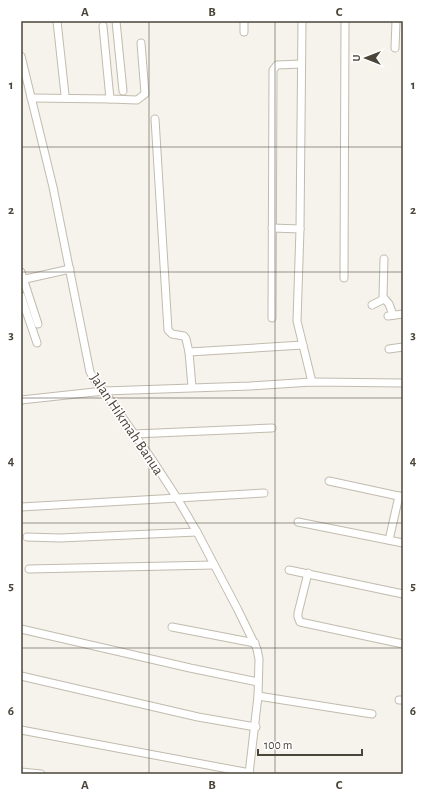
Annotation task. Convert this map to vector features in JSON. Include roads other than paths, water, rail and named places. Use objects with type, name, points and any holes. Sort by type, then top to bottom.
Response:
[{"type":"street","points":[[57,21],[65,95]]},
{"type":"street","points":[[116,21],[123,91]]},
{"type":"street","points":[[244,21],[244,32]]},
{"type":"street","points":[[302,21],[300,229],[297,321],[312,382]]},
{"type":"street","points":[[344,278],[345,21]]},
{"type":"street","points":[[395,48],[396,21]]},
{"type":"street","points":[[103,26],[110,99]]},
{"type":"street","points":[[31,98],[137,100],[145,94],[141,42]]},
{"type":"street","name":"Jalan Hikmah Banua","points":[[21,59],[53,187],[90,372],[177,498],[197,532],[255,643],[259,655],[256,727],[250,773]]},
{"type":"street","points":[[272,318],[273,70],[277,65],[301,64]]},
{"type":"street","points":[[155,120],[168,330],[170,333],[184,336],[186,340],[189,352],[192,387]]},
{"type":"street","points":[[272,228],[300,229]]},
{"type":"street","points":[[384,259],[383,297],[389,304],[391,315],[403,314]]},
{"type":"street","points":[[38,324],[22,277],[70,268]]},
{"type":"street","points":[[21,296],[37,343]]},
{"type":"street","points":[[372,305],[384,299]]},
{"type":"street","points":[[189,352],[303,345]]},
{"type":"street","points":[[389,349],[403,348]]},
{"type":"street","points":[[21,400],[104,391],[192,387],[250,386],[312,382],[403,383]]},
{"type":"street","points":[[134,434],[272,428]]},
{"type":"street","points":[[329,481],[401,496],[389,540]]},
{"type":"street","points":[[21,507],[264,493]]},
{"type":"street","points":[[298,522],[403,543]]},
{"type":"street","points":[[27,538],[197,532]]},
{"type":"street","points":[[29,569],[214,565]]},
{"type":"street","points":[[289,570],[403,594]]},
{"type":"street","points":[[308,573],[298,613],[300,622],[403,644]]},
{"type":"street","points":[[172,627],[255,643]]},
{"type":"street","points":[[21,629],[258,682]]},
{"type":"street","points":[[21,676],[198,717],[256,727]]},
{"type":"street","points":[[258,696],[372,714]]},
{"type":"street","points":[[21,730],[250,773]]},
{"type":"street","points":[[21,772],[41,774]]}]
